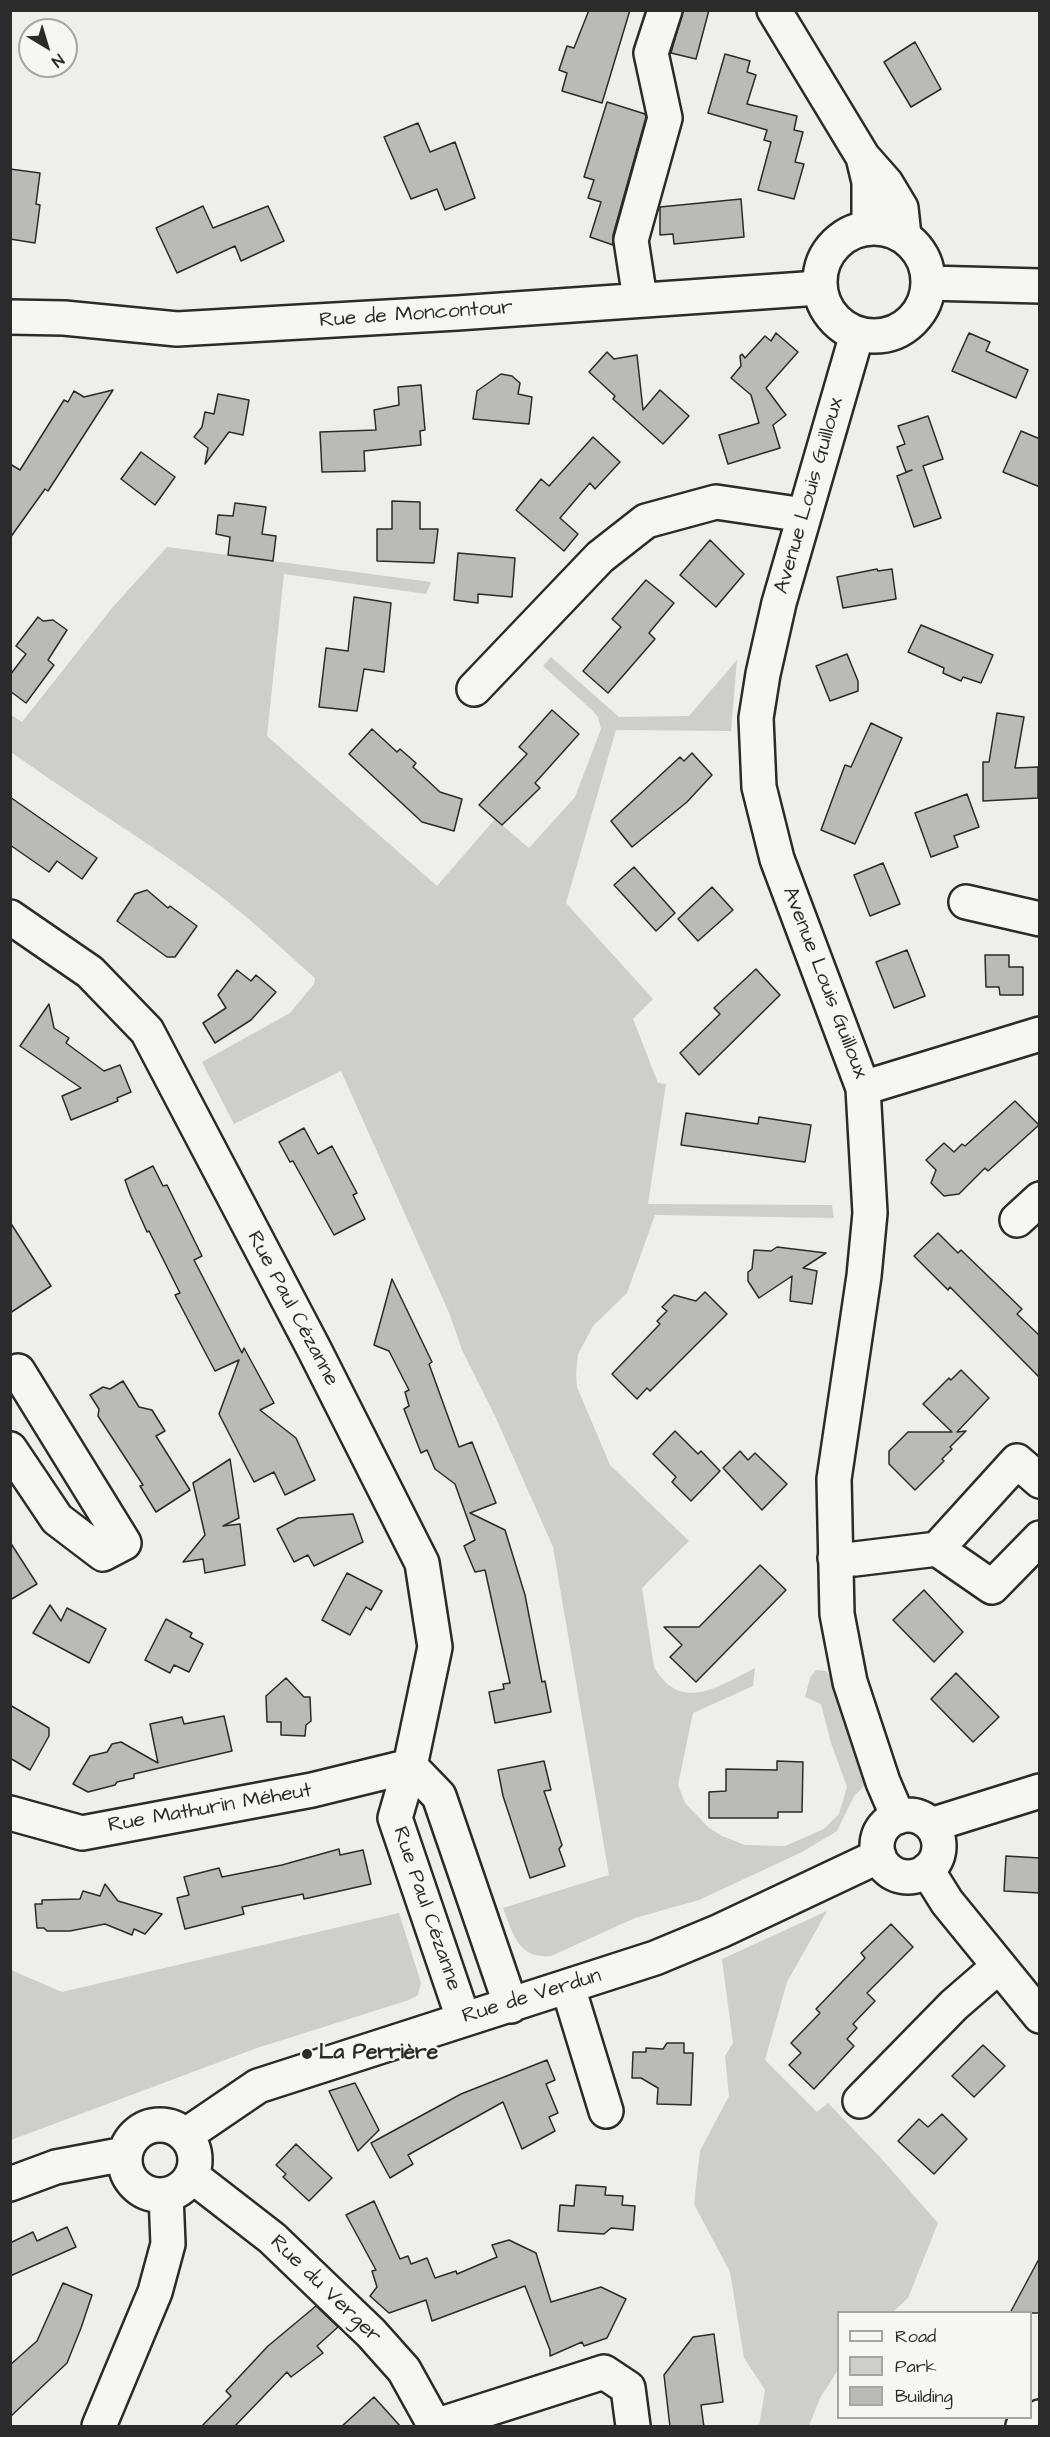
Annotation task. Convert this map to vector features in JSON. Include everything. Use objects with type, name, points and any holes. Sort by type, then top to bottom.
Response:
[{"type":"street","points":[[640,299],[631,240],[664,118],[651,52],[665,10]]},
{"type":"street","points":[[774,10],[862,157],[886,183],[901,208],[904,236]]},
{"type":"street","points":[[862,157],[869,182],[869,228]]},
{"type":"street","points":[[869,228],[887,229],[904,236],[917,249],[926,265],[928,283],[925,300],[917,314],[905,326],[882,335],[857,334],[843,327],[831,316],[823,303],[819,288],[820,270],[826,254],[837,241],[852,232],[869,228]]},
{"type":"street","points":[[928,283],[1040,286]]},
{"type":"street","name":"Rue de Moncontour","points":[[11,319],[64,318],[177,329],[457,313],[819,288]]},
{"type":"street","name":"Avenue Louis Guilloux","points":[[857,334],[779,603],[762,674],[756,718],[759,787],[777,859],[863,1088],[870,1213],[864,1276],[834,1479],[837,1614],[850,1682],[883,1782],[898,1817]]},
{"type":"street","points":[[474,689],[600,557],[646,521],[716,502],[804,515]]},
{"type":"street","points":[[966,902],[1040,920]]},
{"type":"street","name":"Rue Paul Cézanne","points":[[10,917],[90,972],[147,1031],[314,1349],[422,1563],[435,1647],[410,1766],[395,1818],[463,2018]]},
{"type":"street","points":[[863,1088],[1039,1034]]},
{"type":"street","points":[[10,1375],[18,1371],[124,1543],[103,1554],[57,1519],[10,1449]]},
{"type":"street","points":[[835,1558],[855,1559],[937,1549],[1017,1461],[1040,1481]]},
{"type":"street","points":[[937,1549],[992,1587],[1040,1538]]},
{"type":"street","points":[[410,1766],[439,1796],[511,2006]]},
{"type":"street","name":"Rue Mathurin Méheut","points":[[10,1814],[82,1833],[312,1790],[410,1766]]},
{"type":"street","points":[[931,1826],[1040,1791]]},
{"type":"street","points":[[915,1816],[931,1826],[936,1834],[938,1853],[927,1870],[918,1875],[899,1876],[883,1864],[879,1856],[878,1837],[883,1828],[898,1817],[915,1816]]},
{"type":"street","name":"Rue de Verdun","points":[[186,2135],[258,2086],[463,2018],[511,2006],[655,1958],[720,1931],[879,1856]]},
{"type":"street","points":[[927,1870],[947,1902],[1040,2016]]},
{"type":"street","points":[[860,2101],[954,2005],[999,1966]]},
{"type":"street","points":[[568,1987],[606,2111]]},
{"type":"street","points":[[166,2124],[186,2135],[195,2154],[192,2176],[185,2185],[166,2195],[154,2195],[135,2185],[125,2165],[128,2143],[144,2128],[166,2124]]},
{"type":"street","points":[[10,2184],[56,2167],[125,2154]]},
{"type":"street","name":"Rue du Verger","points":[[192,2176],[272,2238],[371,2333],[404,2370],[435,2426],[604,2372],[628,2388],[633,2427]]},
{"type":"street","points":[[99,2427],[155,2292],[168,2244],[166,2195]]},
{"type":"street","points":[[1023,2427],[1040,2417]]},
{"type":"green space","points":[[167,547],[431,582],[426,594],[284,574],[267,736],[437,886],[495,819],[529,848],[575,797],[601,729],[598,717],[592,710],[543,666],[551,657],[619,717],[689,716],[737,660],[731,731],[616,730],[566,903],[653,999],[633,1019],[658,1083],[666,1084],[648,1204],[832,1205],[834,1218],[655,1215],[627,1293],[593,1326],[578,1354],[577,1387],[610,1465],[689,1541],[642,1588],[654,1667],[676,1690],[688,1693],[714,1688],[755,1668],[753,1686],[693,1713],[678,1785],[685,1803],[709,1828],[745,1845],[785,1846],[824,1829],[839,1814],[847,1787],[831,1743],[821,1704],[805,1697],[810,1678],[816,1670],[826,1671],[838,1685],[867,1783],[854,1796],[837,1831],[802,1852],[699,1900],[635,1918],[551,1956],[531,1953],[518,1943],[503,1908],[609,1875],[553,1547],[495,1416],[462,1350],[450,1315],[341,1071],[234,1124],[202,1062],[290,1013],[314,984],[315,978],[218,894],[11,752],[10,714],[22,722],[112,608]]},
{"type":"green space","points":[[827,1911],[787,1982],[765,2060],[817,2112],[828,2103],[938,2223],[908,2298],[894,2311],[837,2311],[837,2372],[820,2398],[809,2426],[759,2426],[765,2390],[744,2358],[730,2272],[694,2204],[700,2151],[729,2096],[725,2056],[733,2043],[722,1959]]},
{"type":"green space","points":[[399,1913],[421,1983],[418,1995],[409,2000],[257,2048],[11,2140],[11,1970],[62,1992]]},
{"type":"building","points":[[589,10],[630,10],[602,103],[562,91],[567,73],[559,70],[567,46],[574,48]]},
{"type":"building","points":[[683,10],[709,10],[696,59],[671,53]]},
{"type":"building","points":[[915,42],[941,89],[911,107],[884,62]]},
{"type":"building","points":[[725,54],[750,61],[747,72],[756,75],[747,104],[797,116],[794,130],[803,132],[795,162],[804,164],[794,199],[758,190],[771,142],[764,140],[767,130],[708,113]]},
{"type":"building","points":[[607,102],[645,114],[646,117],[613,235],[613,245],[590,237],[601,202],[588,198],[594,180],[584,177]]},
{"type":"building","points":[[418,123],[430,152],[455,142],[475,198],[445,210],[437,189],[411,199],[384,137]]},
{"type":"building","points":[[10,169],[40,173],[36,204],[40,205],[35,243],[10,239]]},
{"type":"building","points":[[741,199],[744,237],[674,244],[673,234],[660,235],[660,207]]},
{"type":"building","points":[[203,206],[213,228],[268,206],[284,241],[241,261],[235,246],[177,273],[156,228]]},
{"type":"building","points":[[776,333],[798,352],[766,388],[786,415],[773,425],[780,448],[728,464],[719,435],[759,423],[751,395],[731,378],[741,366],[740,356],[742,354],[745,358],[765,336],[771,341]]},
{"type":"building","points":[[969,333],[990,342],[986,351],[1028,370],[1016,398],[952,371]]},
{"type":"building","points":[[607,352],[614,359],[637,355],[643,410],[660,390],[689,416],[663,444],[613,399],[615,396],[589,372]]},
{"type":"building","points":[[501,374],[512,376],[520,383],[518,394],[532,397],[529,424],[473,419],[477,391]]},
{"type":"building","points":[[421,385],[425,430],[420,431],[421,445],[364,451],[365,471],[322,472],[320,432],[376,430],[374,410],[399,405],[398,387]]},
{"type":"building","points":[[113,390],[48,491],[45,489],[10,538],[10,464],[20,470],[64,400],[68,402],[74,391],[84,397]]},
{"type":"building","points":[[218,394],[249,400],[243,435],[229,432],[205,464],[208,448],[194,437],[202,427],[205,412],[214,414]]},
{"type":"building","points":[[928,416],[943,459],[923,466],[941,518],[914,527],[897,476],[912,470],[906,472],[897,447],[905,444],[898,426]]},
{"type":"building","points":[[1021,431],[1040,439],[1040,487],[1003,472]]},
{"type":"building","points":[[593,437],[620,462],[595,489],[590,483],[560,518],[578,534],[564,551],[516,510],[541,479],[549,486]]},
{"type":"building","points":[[141,452],[175,477],[155,505],[121,479]]},
{"type":"building","points":[[392,501],[420,502],[420,529],[438,529],[434,563],[377,561],[377,529],[392,529]]},
{"type":"building","points":[[235,503],[266,507],[262,534],[276,536],[273,561],[228,555],[230,537],[216,534],[218,515],[233,516]]},
{"type":"building","points":[[710,540],[744,574],[716,607],[680,575]]},
{"type":"building","points":[[458,553],[515,558],[512,597],[478,594],[478,603],[454,600]]},
{"type":"building","points":[[877,569],[878,571],[892,569],[896,599],[843,608],[837,577]]},
{"type":"building","points":[[646,580],[674,603],[649,633],[655,639],[608,693],[583,671],[621,627],[612,619]]},
{"type":"building","points":[[354,597],[391,603],[384,672],[364,669],[357,711],[319,707],[326,648],[348,651]]},
{"type":"building","points":[[38,617],[43,621],[53,620],[67,630],[48,660],[54,665],[26,703],[10,691],[10,675],[26,654],[16,646]]},
{"type":"building","points":[[921,625],[993,655],[981,683],[963,677],[961,681],[943,673],[944,668],[908,652]]},
{"type":"building","points":[[847,654],[858,681],[858,691],[830,701],[816,666]]},
{"type":"building","points":[[552,710],[579,734],[535,783],[540,788],[502,825],[479,805],[527,754],[519,747]]},
{"type":"building","points":[[997,713],[1024,717],[1015,768],[1038,767],[1038,798],[983,801],[983,762],[989,762]]},
{"type":"building","points":[[871,723],[902,738],[855,844],[821,830],[845,765],[851,767]]},
{"type":"building","points":[[372,729],[397,752],[400,749],[416,763],[413,767],[440,792],[462,799],[454,831],[422,822],[349,754]]},
{"type":"building","points":[[692,753],[712,775],[687,802],[632,847],[611,821],[680,757],[684,761]]},
{"type":"building","points":[[967,794],[979,827],[954,836],[958,847],[931,857],[915,813]]},
{"type":"building","points":[[10,797],[97,858],[82,879],[57,861],[49,872],[10,845]]},
{"type":"building","points":[[883,863],[900,904],[870,916],[854,875]]},
{"type":"building","points":[[634,867],[675,913],[656,931],[614,885]]},
{"type":"building","points":[[712,887],[733,910],[698,941],[678,919]]},
{"type":"building","points":[[147,890],[168,908],[170,906],[197,926],[175,957],[167,957],[117,921],[135,894]]},
{"type":"building","points":[[907,950],[925,996],[894,1008],[876,962]]},
{"type":"building","points":[[985,955],[1009,955],[1009,967],[1023,967],[1023,995],[1000,995],[999,987],[986,987]]},
{"type":"building","points":[[756,969],[780,995],[699,1075],[680,1053],[720,1014],[714,1008]]},
{"type":"building","points":[[237,970],[251,981],[256,975],[276,992],[251,1020],[215,1043],[203,1023],[226,1008],[218,995]]},
{"type":"building","points":[[49,1004],[54,1028],[69,1038],[66,1043],[104,1071],[120,1065],[131,1092],[117,1098],[118,1101],[71,1120],[62,1096],[81,1088],[20,1046]]},
{"type":"building","points":[[1015,1101],[1039,1125],[988,1171],[985,1168],[959,1194],[944,1196],[931,1183],[936,1170],[926,1160],[944,1143],[954,1152],[962,1144],[965,1146]]},
{"type":"building","points":[[686,1113],[758,1124],[759,1117],[811,1125],[805,1162],[681,1145]]},
{"type":"building","points":[[304,1128],[318,1154],[332,1146],[357,1193],[353,1195],[365,1219],[334,1235],[293,1161],[290,1162],[279,1142]]},
{"type":"building","points":[[153,1166],[163,1186],[167,1185],[202,1256],[194,1260],[242,1353],[244,1348],[274,1403],[260,1410],[296,1438],[315,1480],[285,1495],[274,1472],[254,1482],[219,1414],[239,1360],[215,1371],[175,1295],[180,1293],[149,1231],[147,1232],[130,1194],[125,1180]]},
{"type":"building","points":[[10,1222],[51,1286],[10,1313]]},
{"type":"building","points":[[938,1233],[958,1253],[961,1250],[1022,1309],[1017,1314],[1040,1336],[1040,1378],[950,1287],[948,1290],[914,1256]]},
{"type":"building","points":[[777,1247],[826,1253],[803,1268],[817,1271],[812,1304],[790,1301],[792,1276],[759,1298],[748,1281],[754,1250],[771,1251]]},
{"type":"building","points":[[392,1279],[432,1362],[429,1364],[459,1447],[472,1442],[496,1503],[470,1513],[505,1530],[525,1595],[542,1682],[545,1681],[551,1712],[495,1723],[489,1692],[504,1689],[503,1684],[510,1683],[485,1570],[475,1572],[464,1546],[475,1540],[455,1484],[435,1469],[427,1450],[421,1453],[404,1409],[409,1406],[405,1392],[409,1390],[389,1351],[374,1345]]},
{"type":"building","points":[[705,1292],[727,1314],[650,1391],[647,1388],[637,1399],[612,1374],[660,1324],[657,1321],[667,1311],[662,1307],[674,1295],[696,1301]]},
{"type":"building","points":[[961,1370],[989,1398],[957,1432],[966,1431],[950,1447],[952,1449],[942,1459],[944,1461],[915,1490],[889,1464],[889,1451],[908,1432],[952,1432],[923,1404],[949,1378],[951,1380]]},
{"type":"building","points":[[123,1381],[139,1407],[152,1410],[165,1431],[156,1436],[190,1490],[156,1512],[140,1486],[143,1485],[98,1416],[99,1409],[90,1395],[103,1387],[110,1389]]},
{"type":"building","points":[[675,1431],[698,1454],[701,1451],[720,1471],[691,1501],[672,1482],[676,1477],[653,1454]]},
{"type":"building","points":[[740,1451],[748,1460],[755,1453],[787,1484],[762,1510],[723,1468]]},
{"type":"building","points":[[230,1459],[239,1518],[223,1526],[240,1524],[245,1565],[205,1573],[203,1559],[183,1562],[205,1535],[193,1483]]},
{"type":"building","points":[[353,1514],[363,1542],[314,1566],[308,1555],[294,1562],[277,1529],[298,1518]]},
{"type":"building","points":[[10,1542],[37,1584],[10,1600]]},
{"type":"building","points":[[760,1565],[786,1590],[696,1682],[670,1657],[682,1645],[664,1627],[699,1627]]},
{"type":"building","points":[[347,1573],[382,1591],[371,1610],[366,1607],[350,1635],[322,1620]]},
{"type":"building","points":[[924,1590],[963,1632],[934,1662],[893,1620]]},
{"type":"building","points":[[50,1605],[61,1621],[67,1608],[106,1629],[89,1663],[33,1633]]},
{"type":"building","points":[[166,1619],[192,1633],[190,1637],[203,1644],[189,1672],[174,1665],[170,1673],[145,1660]]},
{"type":"building","points":[[956,1673],[999,1717],[973,1742],[931,1699]]},
{"type":"building","points":[[286,1678],[304,1697],[310,1697],[311,1721],[306,1725],[305,1736],[281,1735],[281,1722],[267,1722],[266,1696]]},
{"type":"building","points":[[10,1705],[49,1728],[49,1736],[30,1770],[10,1758]]},
{"type":"building","points":[[224,1716],[232,1751],[134,1774],[134,1778],[88,1792],[73,1784],[90,1756],[107,1752],[112,1744],[121,1742],[158,1763],[150,1724],[182,1717],[184,1724]]},
{"type":"building","points":[[544,1761],[551,1790],[544,1791],[562,1845],[559,1849],[565,1866],[530,1878],[503,1796],[498,1770]]},
{"type":"building","points":[[777,1761],[803,1762],[802,1812],[778,1812],[778,1818],[709,1818],[709,1792],[726,1791],[726,1769],[777,1770]]},
{"type":"building","points":[[339,1849],[340,1855],[363,1850],[371,1884],[304,1899],[303,1894],[242,1907],[244,1914],[185,1929],[177,1898],[189,1895],[184,1877],[219,1868],[222,1877],[282,1865]]},
{"type":"building","points":[[1006,1856],[1040,1858],[1040,1893],[1004,1891]]},
{"type":"building","points":[[105,1884],[118,1901],[162,1914],[145,1934],[134,1929],[132,1935],[105,1924],[70,1931],[47,1931],[44,1928],[37,1928],[35,1904],[42,1904],[42,1900],[80,1899],[83,1891],[100,1896]]},
{"type":"building","points":[[891,1924],[913,1947],[867,1993],[875,2001],[853,2024],[857,2028],[847,2039],[854,2046],[814,2089],[789,2065],[801,2053],[791,2043],[820,2013],[816,2009],[865,1958],[861,1953]]},
{"type":"building","points":[[667,2043],[684,2043],[684,2053],[693,2053],[691,2105],[657,2104],[658,2088],[641,2078],[632,2078],[633,2052],[646,2052],[646,2048],[663,2049]]},
{"type":"building","points":[[983,2045],[1005,2066],[974,2097],[952,2076]]},
{"type":"building","points":[[547,2060],[555,2080],[546,2084],[558,2113],[549,2117],[555,2131],[522,2149],[503,2102],[408,2155],[413,2164],[390,2178],[371,2143],[461,2094]]},
{"type":"building","points":[[355,2083],[379,2130],[358,2151],[329,2091]]},
{"type":"building","points":[[942,2114],[967,2139],[934,2174],[898,2141],[919,2119],[928,2127]]},
{"type":"building","points":[[296,2144],[332,2178],[309,2201],[283,2177],[286,2174],[276,2165]]},
{"type":"building","points":[[576,2185],[606,2187],[605,2195],[623,2196],[622,2205],[635,2206],[633,2230],[611,2228],[604,2234],[558,2231],[560,2205],[574,2206]]},
{"type":"building","points":[[374,2201],[400,2259],[408,2256],[411,2264],[427,2258],[435,2278],[456,2271],[457,2274],[497,2257],[492,2245],[509,2240],[536,2253],[551,2302],[601,2287],[626,2299],[607,2338],[584,2346],[582,2342],[550,2356],[550,2350],[525,2286],[432,2321],[426,2300],[389,2313],[370,2296],[377,2287],[372,2271],[376,2270],[346,2215]]},
{"type":"building","points":[[67,2227],[76,2247],[10,2276],[10,2243],[33,2232],[37,2241]]},
{"type":"building","points":[[1040,2257],[1040,2313],[1011,2311]]},
{"type":"building","points":[[63,2283],[92,2295],[81,2328],[67,2363],[10,2417],[10,2365],[37,2341]]},
{"type":"building","points":[[316,2306],[338,2327],[317,2346],[323,2353],[291,2377],[287,2372],[234,2427],[201,2427],[231,2396],[226,2391],[268,2346]]},
{"type":"building","points":[[714,2334],[723,2402],[701,2405],[704,2427],[670,2427],[664,2375],[693,2337]]},
{"type":"building","points":[[374,2397],[401,2427],[341,2427]]},
{"type":"place","name":"La Perrière","points":[[307,2054]]}]
